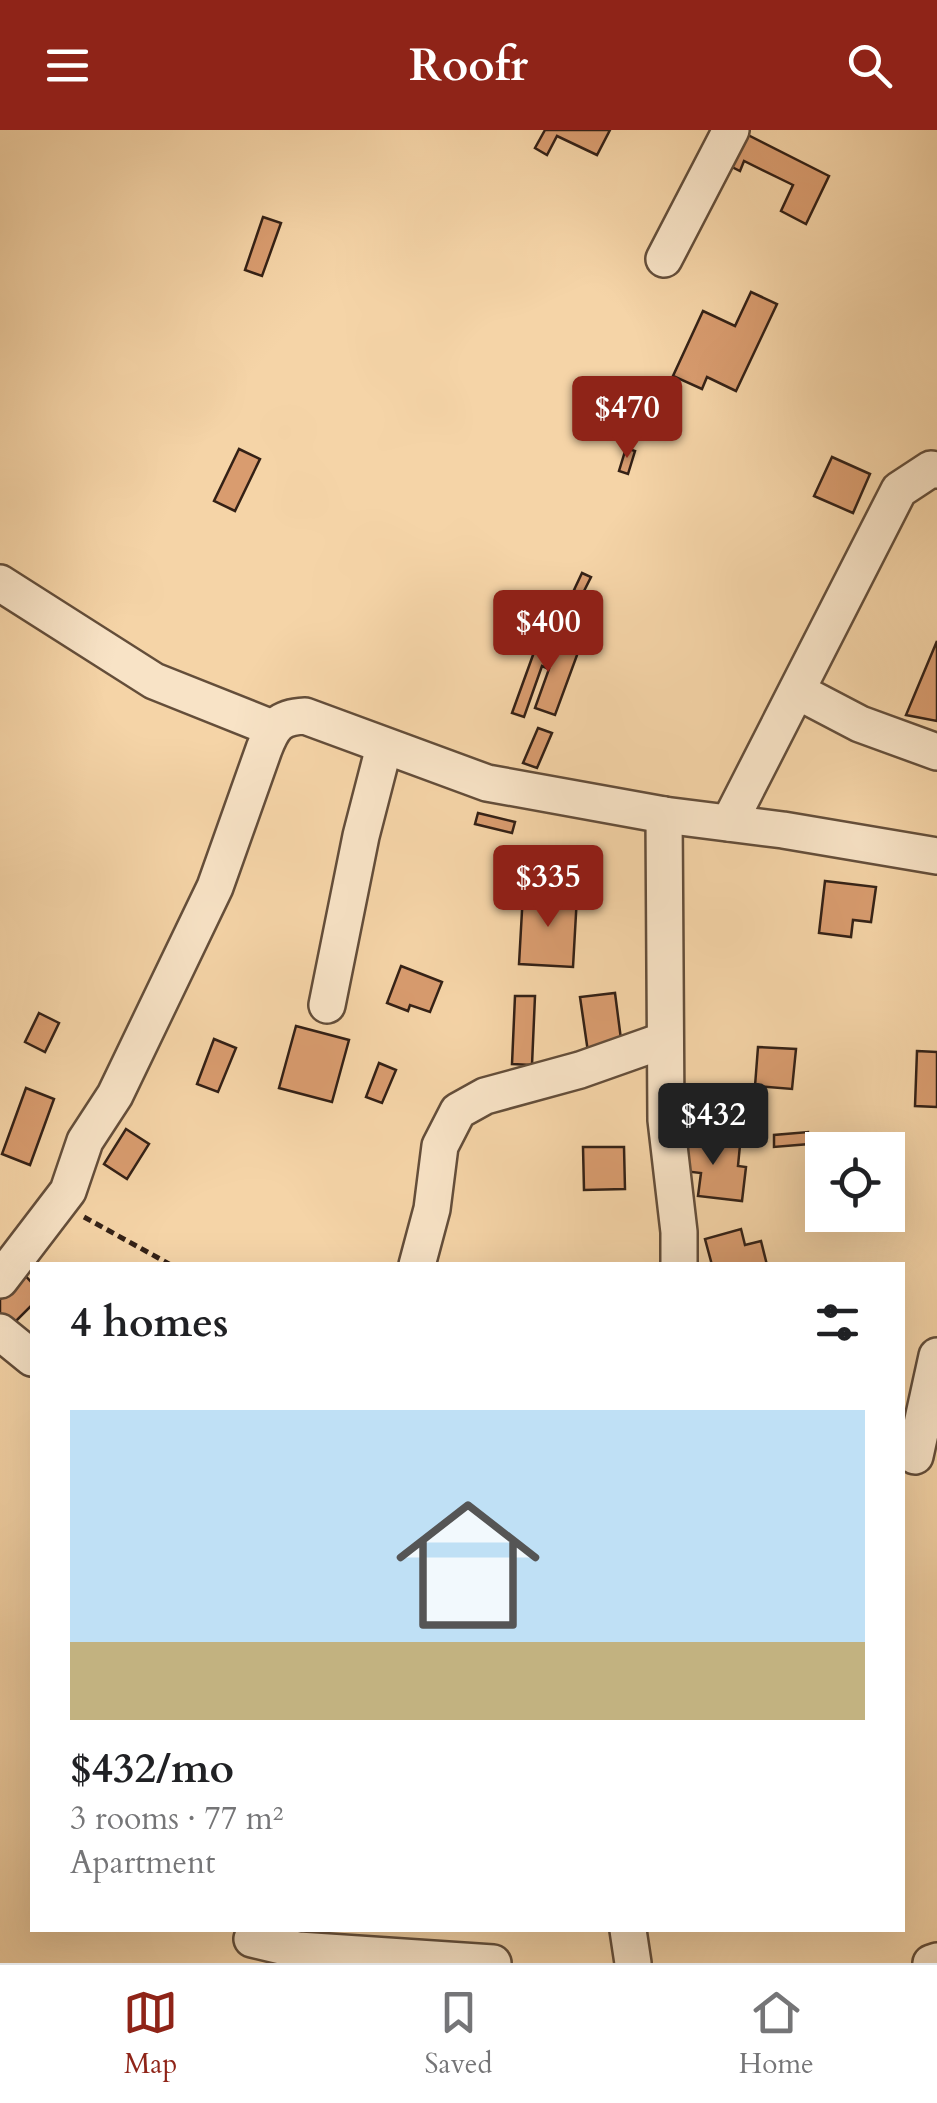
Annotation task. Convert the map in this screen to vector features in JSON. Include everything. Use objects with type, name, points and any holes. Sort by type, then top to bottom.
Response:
[{"type":"street","points":[[664,259],[731,130]]},
{"type":"street","points":[[729,823],[899,490],[931,469],[937,470]]},
{"type":"street","points":[[0,583],[154,681],[272,728]]},
{"type":"street","points":[[797,691],[860,724],[937,752]]},
{"type":"street","points":[[0,1280],[68,1191],[85,1141],[115,1095],[215,887],[272,728],[284,717],[305,716],[487,783],[664,815],[937,856]]},
{"type":"street","points":[[327,1005],[361,836],[384,747]]},
{"type":"street","points":[[664,815],[666,1120],[679,1262]]},
{"type":"street","points":[[418,1262],[432,1209],[440,1146],[458,1112],[485,1096],[580,1070],[665,1040]]},
{"type":"street","points":[[0,1332],[30,1356]]},
{"type":"street","points":[[918,1457],[937,1356]]},
{"type":"street","points":[[628,1932],[633,1963]]},
{"type":"street","points":[[250,1944],[298,1956],[494,1963]]},
{"type":"path","points":[[60,1203],[166,1262]]},
{"type":"building","points":[[545,130],[610,130],[597,155],[557,136],[547,155],[535,148]]},
{"type":"building","points":[[738,130],[829,176],[806,224],[781,211],[793,185],[744,161],[740,171],[722,162]]},
{"type":"building","points":[[263,217],[281,223],[262,276],[245,270]]},
{"type":"building","points":[[751,292],[777,304],[736,391],[707,377],[702,389],[673,376],[703,311],[735,326]]},
{"type":"building","points":[[626,448],[635,451],[628,474],[619,471]]},
{"type":"building","points":[[239,449],[260,459],[235,511],[214,501]]},
{"type":"building","points":[[832,457],[870,474],[853,513],[814,496]]},
{"type":"building","points":[[582,573],[591,577],[582,595],[574,590]]},
{"type":"building","points":[[554,601],[584,615],[574,638],[544,624]]},
{"type":"building","points":[[546,634],[580,647],[555,715],[535,708],[549,669],[542,666],[524,717],[512,713],[537,644],[542,646]]},
{"type":"building","points":[[937,641],[937,721],[906,715]]},
{"type":"building","points":[[538,728],[552,733],[537,768],[523,763]]},
{"type":"building","points":[[478,813],[515,822],[512,833],[475,824]]},
{"type":"building","points":[[825,881],[876,887],[871,922],[853,920],[851,937],[819,933]]},
{"type":"building","points":[[523,893],[577,896],[573,967],[519,964]]},
{"type":"building","points":[[401,966],[442,982],[430,1012],[410,1005],[408,1011],[387,1003]]},
{"type":"building","points":[[615,993],[622,1047],[588,1052],[580,997]]},
{"type":"building","points":[[515,996],[535,996],[532,1065],[512,1064]]},
{"type":"building","points":[[39,1013],[59,1023],[45,1052],[25,1042]]},
{"type":"building","points":[[296,1026],[349,1040],[332,1102],[279,1088]]},
{"type":"building","points":[[214,1039],[236,1048],[218,1092],[197,1084]]},
{"type":"building","points":[[758,1047],[796,1049],[792,1089],[755,1086]]},
{"type":"building","points":[[917,1051],[937,1052],[937,1107],[915,1106]]},
{"type":"building","points":[[379,1063],[396,1070],[382,1103],[366,1097]]},
{"type":"building","points":[[26,1088],[54,1099],[30,1165],[2,1154]]},
{"type":"building","points":[[126,1129],[149,1144],[127,1179],[104,1164]]},
{"type":"building","points":[[805,1132],[805,1144],[774,1147],[774,1135]]},
{"type":"building","points":[[678,1140],[740,1145],[738,1166],[746,1167],[742,1201],[698,1196],[701,1173],[675,1170]]},
{"type":"building","points":[[583,1147],[624,1147],[625,1189],[584,1190]]},
{"type":"building","points":[[741,1229],[745,1245],[761,1241],[766,1262],[711,1262],[705,1239]]},
{"type":"building","points":[[21,1271],[30,1281],[30,1307],[9,1328],[0,1319],[0,1292]]}]
